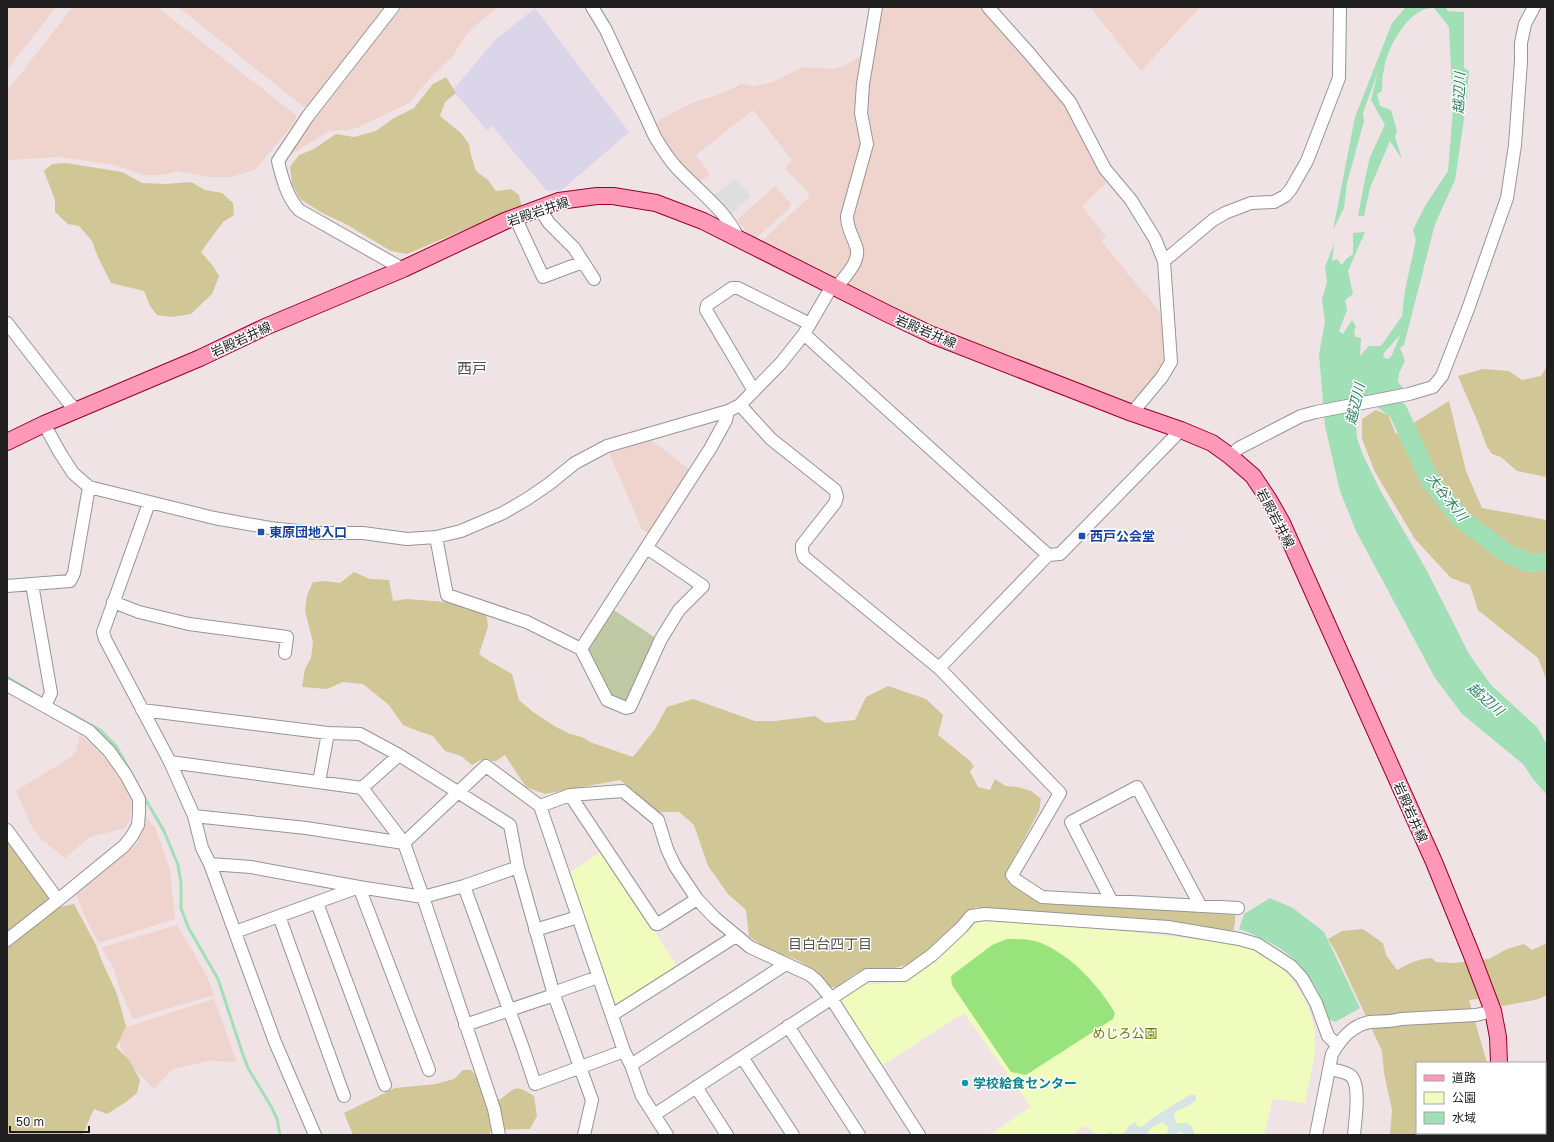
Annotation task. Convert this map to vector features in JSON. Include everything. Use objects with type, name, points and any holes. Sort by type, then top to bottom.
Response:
[{"type":"main road","name":"岩殿岩井線","points":[[7,442],[44,424],[200,358],[265,327],[402,269],[515,217],[559,201],[597,196],[635,198],[656,203],[680,212],[738,238],[932,335],[1212,443],[1253,476],[1282,523],[1434,862],[1493,1011],[1498,1037],[1499,1062]]},
{"type":"street","points":[[393,7],[308,116],[278,162],[287,191],[294,205],[299,210],[402,269]]},
{"type":"street","points":[[592,7],[606,30],[655,137],[665,153],[675,166],[729,221],[738,238]]},
{"type":"street","points":[[44,424],[60,453],[73,472],[89,487],[214,518],[285,530],[315,534],[363,534],[407,539],[436,537],[461,531],[503,513],[550,484],[576,463],[606,446],[728,411],[740,405],[781,363],[807,329],[834,287],[855,263],[858,253],[857,247],[847,225],[847,216],[867,144],[861,113],[876,7]]},
{"type":"street","points":[[988,7],[1070,102],[1105,169],[1131,200],[1155,239],[1164,261],[1171,362],[1162,377],[1132,413]]},
{"type":"street","points":[[1164,261],[1213,220],[1225,213],[1251,203],[1274,202],[1285,196],[1292,189],[1307,161],[1339,78],[1340,7]]},
{"type":"street","points":[[1230,456],[1239,448],[1301,416],[1410,394],[1433,387],[1442,376],[1468,309],[1507,198],[1515,145],[1521,43],[1525,24],[1534,7]]},
{"type":"street","points":[[539,208],[549,223],[574,248],[594,279]]},
{"type":"street","points":[[515,217],[543,278],[583,262]]},
{"type":"street","points":[[754,391],[706,310],[707,305],[732,288],[738,288],[807,329],[1048,555]]},
{"type":"street","points":[[7,323],[77,410]]},
{"type":"street","points":[[740,405],[771,439],[835,490],[837,496],[835,503],[802,545],[804,557],[939,668],[1060,793],[1012,875],[1016,880],[1042,897],[1238,908]]},
{"type":"street","points":[[581,649],[710,449],[726,420],[728,411]]},
{"type":"street","points":[[939,668],[1048,555],[1060,554],[1181,430]]},
{"type":"street","points":[[7,586],[70,581],[74,573],[89,487]]},
{"type":"street","points":[[149,503],[130,560],[103,632],[105,639],[170,762],[194,816],[202,848],[210,864],[275,1042],[315,1135]]},
{"type":"street","points":[[436,537],[448,595],[527,622],[581,649],[607,700],[626,708],[630,707],[661,639],[679,610],[703,586],[647,548]]},
{"type":"street","points":[[32,584],[51,693],[46,706]]},
{"type":"street","points":[[113,602],[139,612],[189,624],[288,637],[285,653]]},
{"type":"street","points":[[7,685],[89,731],[109,751],[126,775],[139,799],[140,813],[138,825],[124,846],[7,940]]},
{"type":"street","points":[[142,710],[328,733],[360,734],[399,755],[510,825],[518,867],[553,994],[592,1100],[584,1135]]},
{"type":"street","points":[[319,782],[328,733]]},
{"type":"street","points":[[362,788],[399,755]]},
{"type":"street","points":[[170,762],[362,788],[404,843],[494,1109],[499,1135]]},
{"type":"street","points":[[404,843],[486,766],[540,806],[624,1051],[631,1065],[642,1096],[667,1135]]},
{"type":"street","points":[[1111,900],[1071,822],[1137,787],[1200,905]]},
{"type":"street","points":[[540,806],[570,795],[623,791],[658,820],[667,849],[675,866],[697,899],[714,918],[750,947],[810,975],[817,981],[831,998],[919,1135]]},
{"type":"street","points":[[570,795],[656,924],[697,899]]},
{"type":"street","points":[[194,816],[306,828],[404,843]]},
{"type":"street","points":[[7,830],[58,900]]},
{"type":"street","points":[[210,864],[251,867],[423,897],[464,886],[518,867]]},
{"type":"street","points":[[464,886],[535,1084],[579,1066],[624,1051]]},
{"type":"street","points":[[235,932],[359,887]]},
{"type":"street","points":[[359,887],[429,1070]]},
{"type":"street","points":[[317,903],[385,1085]]},
{"type":"street","points":[[654,1115],[866,975],[904,975],[932,955],[962,927],[971,916],[986,914],[1168,927],[1257,944],[1277,956],[1302,978],[1316,1003],[1328,1036],[1337,1045]]},
{"type":"street","points":[[279,916],[344,1096]]},
{"type":"street","points":[[535,930],[578,917]]},
{"type":"street","points":[[612,1015],[736,936]]},
{"type":"street","points":[[631,1065],[786,964]]},
{"type":"street","points":[[465,1025],[598,977]]},
{"type":"street","points":[[1316,1135],[1332,1054],[1337,1045],[1352,1029],[1358,1025],[1370,1022],[1476,1015],[1493,1011]]},
{"type":"street","points":[[788,1026],[859,1135]]},
{"type":"street","points":[[742,1057],[793,1135]]},
{"type":"street","points":[[1330,1069],[1344,1072],[1352,1077],[1357,1088],[1354,1135]]},
{"type":"street","points":[[696,1087],[727,1135]]},
{"type":"shaded area","points":[[7,7],[56,7],[7,70]]},
{"type":"shaded area","points":[[73,7],[157,7],[296,115],[295,122],[255,170],[231,177],[207,177],[178,171],[163,175],[143,175],[115,165],[59,157],[7,160],[7,91]]},
{"type":"shaded area","points":[[178,7],[387,7],[310,106],[304,107]]},
{"type":"shaded area","points":[[402,7],[498,7],[467,34],[452,57],[430,78],[409,103],[359,127],[347,130],[329,131],[290,155],[288,154]]},
{"type":"shaded area","points":[[882,7],[983,7],[1064,100],[1079,127],[1085,146],[1106,183],[1082,206],[1106,237],[1101,241],[1159,311],[1161,318],[1167,358],[1137,401],[1130,404],[929,327],[850,287],[848,284],[859,268],[862,259],[850,220],[871,149],[865,108],[878,21]]},
{"type":"shaded area","points":[[1090,7],[1200,7],[1141,71]]},
{"type":"shaded area","points":[[535,8],[629,132],[562,190],[547,191],[492,126],[487,130],[453,90],[494,41]]},
{"type":"shaded area","points":[[862,55],[856,98],[855,120],[861,144],[840,220],[841,230],[851,250],[851,260],[841,276],[835,280],[760,243],[809,197],[809,193],[787,171],[786,168],[792,160],[753,110],[696,155],[710,174],[698,183],[678,162],[655,125],[661,119],[692,103],[714,96],[742,84],[755,86],[773,82],[803,67],[835,69],[846,65]]},
{"type":"shaded area","points":[[446,77],[456,93],[445,102],[440,116],[461,133],[469,144],[476,171],[488,180],[496,191],[511,189],[519,195],[522,208],[480,223],[407,254],[391,251],[344,223],[322,213],[300,199],[292,184],[290,167],[299,155],[314,149],[336,134],[354,137],[376,131],[394,118],[414,108],[433,84]]},
{"type":"shaded area","points":[[66,163],[122,172],[142,183],[165,184],[191,182],[205,190],[222,193],[233,203],[234,215],[223,222],[201,252],[219,276],[212,294],[191,314],[171,317],[157,315],[150,306],[144,291],[111,283],[92,241],[79,226],[68,224],[55,212],[55,200],[44,171],[52,164]]},
{"type":"shaded area","points":[[735,179],[751,196],[730,215],[712,196]]},
{"type":"shaded area","points":[[775,186],[791,204],[788,210],[754,240],[737,220]]},
{"type":"shaded area","points":[[1547,366],[1547,477],[1517,471],[1501,457],[1492,454],[1487,447],[1458,376],[1483,369],[1509,371],[1522,380],[1541,376]]},
{"type":"shaded area","points":[[1449,401],[1466,471],[1482,508],[1547,520],[1547,681],[1538,658],[1478,610],[1470,585],[1451,578],[1415,539],[1375,472],[1362,439],[1362,419],[1376,410],[1388,415],[1396,434]]},
{"type":"shaded area","points":[[651,440],[690,470],[649,534],[642,529],[609,453]]},
{"type":"shaded area","points":[[354,572],[370,579],[389,580],[393,601],[407,599],[460,603],[477,609],[487,617],[488,627],[479,654],[512,674],[519,700],[533,712],[570,734],[582,737],[590,742],[633,757],[655,729],[667,707],[693,699],[755,721],[775,721],[815,716],[825,723],[855,720],[866,697],[888,686],[926,699],[943,715],[938,735],[969,760],[974,766],[970,772],[978,787],[990,790],[995,779],[1005,786],[1018,787],[1031,791],[1041,799],[1039,811],[1006,873],[1011,882],[1056,903],[1235,915],[1233,931],[1140,918],[989,910],[976,907],[967,914],[940,943],[911,963],[894,968],[872,969],[858,972],[838,987],[830,987],[814,970],[795,959],[767,949],[749,936],[746,910],[728,894],[708,866],[694,825],[679,812],[657,812],[620,780],[545,794],[526,787],[505,755],[496,761],[481,760],[472,765],[461,756],[445,751],[433,736],[403,725],[389,705],[363,684],[343,682],[327,689],[302,687],[305,669],[311,658],[313,642],[305,611],[307,595],[313,582],[325,581],[340,583]]},
{"type":"shaded area","points":[[612,609],[657,639],[629,704],[608,698],[585,654]]},
{"type":"shaded area","points":[[80,734],[103,756],[117,774],[132,798],[130,820],[125,828],[90,837],[65,858],[41,839],[32,827],[16,791],[71,757],[76,752]]},
{"type":"shaded area","points":[[145,815],[155,828],[170,870],[175,919],[99,943],[86,919],[76,894],[138,843]]},
{"type":"shaded area","points":[[7,835],[60,907],[74,904],[96,945],[117,994],[126,1026],[116,1047],[129,1060],[140,1080],[137,1093],[107,1114],[94,1109],[83,1134],[81,1135],[7,1135]]},
{"type":"shaded area","points":[[177,925],[207,976],[214,995],[133,1019],[121,992],[113,967],[101,948]]},
{"type":"shaded area","points":[[1363,929],[1383,943],[1386,955],[1397,970],[1422,959],[1432,958],[1436,962],[1453,963],[1489,959],[1507,949],[1524,944],[1532,950],[1547,943],[1547,995],[1539,999],[1503,1006],[1486,998],[1469,1000],[1487,1062],[1416,1062],[1416,1134],[1444,1134],[1390,1135],[1392,1110],[1384,1073],[1382,1051],[1337,954],[1328,939],[1342,931]]},
{"type":"shaded area","points":[[214,999],[237,1062],[208,1061],[173,1069],[154,1089],[128,1063],[116,1036],[117,1030]]},
{"type":"shaded area","points":[[463,1070],[471,1070],[478,1078],[487,1098],[501,1099],[510,1091],[517,1088],[534,1096],[537,1116],[530,1129],[491,1130],[489,1135],[353,1135],[344,1113],[395,1088],[436,1084],[454,1079]]},
{"type":"shaded area","points":[[1191,1094],[1196,1095],[1196,1100],[1174,1114],[1176,1123],[1186,1123],[1190,1125],[1195,1135],[1186,1135],[1179,1132],[1175,1135],[1166,1135],[1169,1128],[1163,1122],[1151,1128],[1148,1133],[1140,1135],[1117,1135],[1125,1132],[1129,1126],[1136,1122],[1137,1126],[1142,1127],[1151,1119]]},
{"type":"shaded area","points":[[1109,1132],[1117,1135],[1107,1135]]},
{"type":"green space","points":[[602,851],[679,969],[613,1008],[568,874]]},
{"type":"green space","name":"めじろ公園","points":[[978,921],[1063,924],[1228,943],[1249,947],[1262,953],[1273,961],[1294,982],[1309,1009],[1313,1022],[1315,1045],[1312,1070],[1305,1103],[1273,1099],[1264,1135],[1098,1135],[1085,1126],[1071,1135],[989,1135],[1031,1107],[964,1013],[881,1066],[843,1008],[842,1003],[844,998],[863,985],[905,982],[937,961]]},
{"type":"green space","points":[[1007,939],[1041,943],[1063,955],[1074,963],[1101,992],[1115,1013],[1113,1019],[1026,1075],[1011,1072],[952,985],[951,976],[992,945]]},
{"type":"water","name":"越辺川","points":[[1406,7],[1445,7],[1448,11],[1464,12],[1464,68],[1469,71],[1465,112],[1455,180],[1435,224],[1404,345],[1400,348],[1405,361],[1399,373],[1398,382],[1405,390],[1375,395],[1369,394],[1356,424],[1357,438],[1363,455],[1380,490],[1426,569],[1469,654],[1491,685],[1537,727],[1547,745],[1547,795],[1533,779],[1523,764],[1462,714],[1435,678],[1356,531],[1340,491],[1325,426],[1319,354],[1325,322],[1322,300],[1327,282],[1325,267],[1334,244],[1332,261],[1337,259],[1342,265],[1346,259],[1353,254],[1353,233],[1365,232],[1348,271],[1353,294],[1345,300],[1347,310],[1339,331],[1343,334],[1352,320],[1356,327],[1354,332],[1355,337],[1361,338],[1360,356],[1369,346],[1381,346],[1402,316],[1405,290],[1416,240],[1413,230],[1425,206],[1448,171],[1453,110],[1449,27],[1434,8],[1425,9],[1408,21],[1395,40],[1386,60],[1382,77],[1382,91],[1377,94],[1380,106],[1391,110],[1397,131],[1395,137],[1402,159],[1390,141],[1370,188],[1364,216],[1358,216],[1370,157],[1385,125],[1371,100],[1378,71],[1363,113],[1364,121],[1347,183],[1344,208],[1333,230],[1355,117],[1392,23]],"holes":[[[1400,335],[1389,359],[1384,358],[1383,354]]]},
{"type":"water","points":[[1270,898],[1293,908],[1324,932],[1360,1008],[1335,1022],[1328,1019],[1315,986],[1296,962],[1285,952],[1271,943],[1239,929],[1244,914]]},
{"type":"waterway","name":"大谷木川","points":[[1369,388],[1398,411],[1430,480],[1461,519],[1508,554],[1530,563],[1547,562]]},
{"type":"waterway","points":[[7,677],[45,700]]},
{"type":"waterway","points":[[64,710],[100,730],[116,746],[140,789]]},
{"type":"waterway","points":[[143,795],[164,831],[178,865],[181,883],[181,908],[188,927],[218,979],[248,1068],[272,1108],[277,1119],[280,1135]]},
{"type":"place","name":"東原団地入口","points":[[261,532]]},
{"type":"place","name":"西戸公会堂","points":[[1082,536]]},
{"type":"place","name":"学校給食センター","points":[[965,1083]]},
{"type":"district","name":"西戸","points":[[472,369]]},
{"type":"district","name":"目白台四丁目","points":[[830,944]]}]
